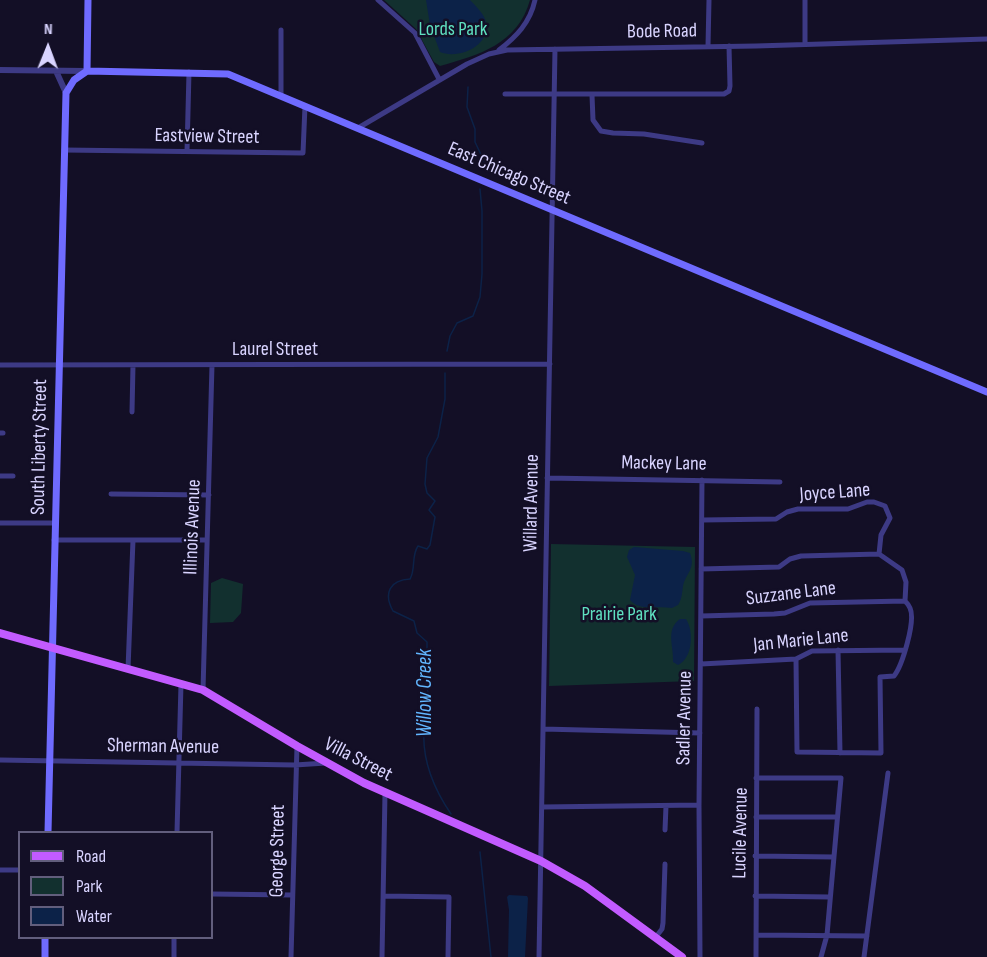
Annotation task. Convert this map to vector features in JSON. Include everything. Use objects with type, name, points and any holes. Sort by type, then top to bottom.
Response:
[{"type":"main road","points":[[66,93],[74,80],[87,71],[88,0]]},
{"type":"main road","name":"East Chicago Street","points":[[87,71],[225,73],[987,392]]},
{"type":"main road","name":"South Liberty Street","points":[[48,831],[66,93]]},
{"type":"main road","name":"Villa Street","points":[[0,633],[203,690],[326,763],[385,793],[541,861],[585,886],[682,957]]},
{"type":"main road","points":[[45,939],[45,957]]},
{"type":"street","points":[[378,0],[415,33],[439,79]]},
{"type":"street","points":[[497,51],[523,28],[535,0]]},
{"type":"street","points":[[708,46],[709,0]]},
{"type":"street","points":[[805,0],[806,44]]},
{"type":"street","points":[[281,30],[281,96]]},
{"type":"street","name":"Bode Road","points":[[358,128],[478,58],[511,49],[987,39]]},
{"type":"street","points":[[505,94],[721,94],[728,92],[730,86],[729,46]]},
{"type":"street","name":"Willard Avenue","points":[[539,957],[555,49]]},
{"type":"street","name":"East Chicago Street","points":[[0,70],[87,71]]},
{"type":"street","points":[[56,71],[66,93]]},
{"type":"street","points":[[188,151],[189,72]]},
{"type":"street","points":[[592,95],[593,118],[601,131],[644,134],[702,143]]},
{"type":"street","name":"Eastview Street","points":[[64,150],[303,153],[305,106]]},
{"type":"street","name":"Illinois Avenue","points":[[203,690],[212,364]]},
{"type":"street","name":"Laurel Street","points":[[0,365],[550,364]]},
{"type":"street","points":[[132,412],[133,365]]},
{"type":"street","points":[[0,476],[13,476]]},
{"type":"street","name":"Mackey Lane","points":[[547,478],[780,482]]},
{"type":"street","name":"Sadler Avenue","points":[[700,957],[702,480]]},
{"type":"street","points":[[111,494],[209,495]]},
{"type":"street","name":"Joyce Lane","points":[[702,520],[776,519],[787,512],[798,509],[848,509],[867,502],[874,502],[885,506],[890,518],[881,535],[879,554]]},
{"type":"street","points":[[0,524],[54,523]]},
{"type":"street","points":[[54,540],[207,540]]},
{"type":"street","points":[[128,669],[133,540]]},
{"type":"street","points":[[701,569],[779,567],[801,556],[879,554],[902,570],[906,582],[905,601],[911,609],[911,626],[900,669],[894,676],[880,677],[881,753],[797,752],[796,659]]},
{"type":"street","name":"Suzzane Lane","points":[[701,616],[784,613],[810,603],[905,601]]},
{"type":"street","points":[[838,650],[840,753]]},
{"type":"street","name":"Jan Marie Lane","points":[[701,664],[796,659],[812,651],[904,650]]},
{"type":"street","points":[[177,831],[180,684]]},
{"type":"street","name":"Lucile Avenue","points":[[756,957],[757,709]]},
{"type":"street","points":[[543,729],[700,733]]},
{"type":"street","name":"George Street","points":[[291,957],[297,746]]},
{"type":"street","name":"Sherman Avenue","points":[[0,760],[295,765],[326,763]]},
{"type":"street","points":[[864,957],[888,773]]},
{"type":"street","points":[[756,778],[841,778],[827,935],[821,957]]},
{"type":"street","points":[[382,957],[385,793]]},
{"type":"street","points":[[542,807],[699,805]]},
{"type":"street","points":[[665,830],[666,806]]},
{"type":"street","points":[[756,817],[837,817]]},
{"type":"street","points":[[755,856],[834,857]]},
{"type":"street","points":[[655,938],[662,929],[663,923],[665,864]]},
{"type":"street","points":[[0,870],[18,870]]},
{"type":"street","points":[[213,894],[292,895]]},
{"type":"street","points":[[384,896],[449,897],[448,957]]},
{"type":"street","points":[[755,896],[830,897]]},
{"type":"street","points":[[756,935],[867,936]]},
{"type":"street","points":[[174,939],[174,957]]},
{"type":"green space","name":"Lords Park","points":[[384,0],[530,0],[524,15],[507,37],[482,52],[440,66],[434,62],[416,29]]},
{"type":"green space","name":"Prairie Park","points":[[551,544],[695,547],[694,681],[549,686]]},
{"type":"green space","points":[[222,578],[243,584],[241,613],[233,622],[210,623],[211,583]]},
{"type":"water","points":[[426,0],[470,0],[485,19],[486,28],[480,43],[465,52],[448,54],[440,52],[430,25]]},
{"type":"water","points":[[634,547],[690,553],[692,563],[678,605],[672,608],[644,607],[630,600],[635,575],[627,557],[629,550]]},
{"type":"water","points":[[680,619],[686,619],[689,624],[691,644],[687,657],[678,665],[673,662],[671,633],[675,623]]},
{"type":"water","points":[[509,895],[527,896],[528,898],[525,957],[508,957],[507,897]]},
{"type":"waterway","name":"Willow Creek","points":[[468,87],[467,107],[475,129],[475,142],[484,161],[484,167]]},
{"type":"waterway","name":"Willow Creek","points":[[447,351],[450,336],[457,323],[473,316],[480,297],[482,274],[480,189]]},
{"type":"waterway","name":"Willow Creek","points":[[445,373],[445,399],[438,437],[427,458],[425,484],[427,493],[435,501],[429,510],[435,517],[430,545],[427,549],[418,546],[410,579],[393,585],[389,599],[393,611],[414,621],[417,633],[427,642],[427,666],[422,676],[428,691],[424,730],[425,752],[434,784],[451,814]]},
{"type":"waterway","name":"Willow Creek","points":[[480,852],[491,957]]}]
